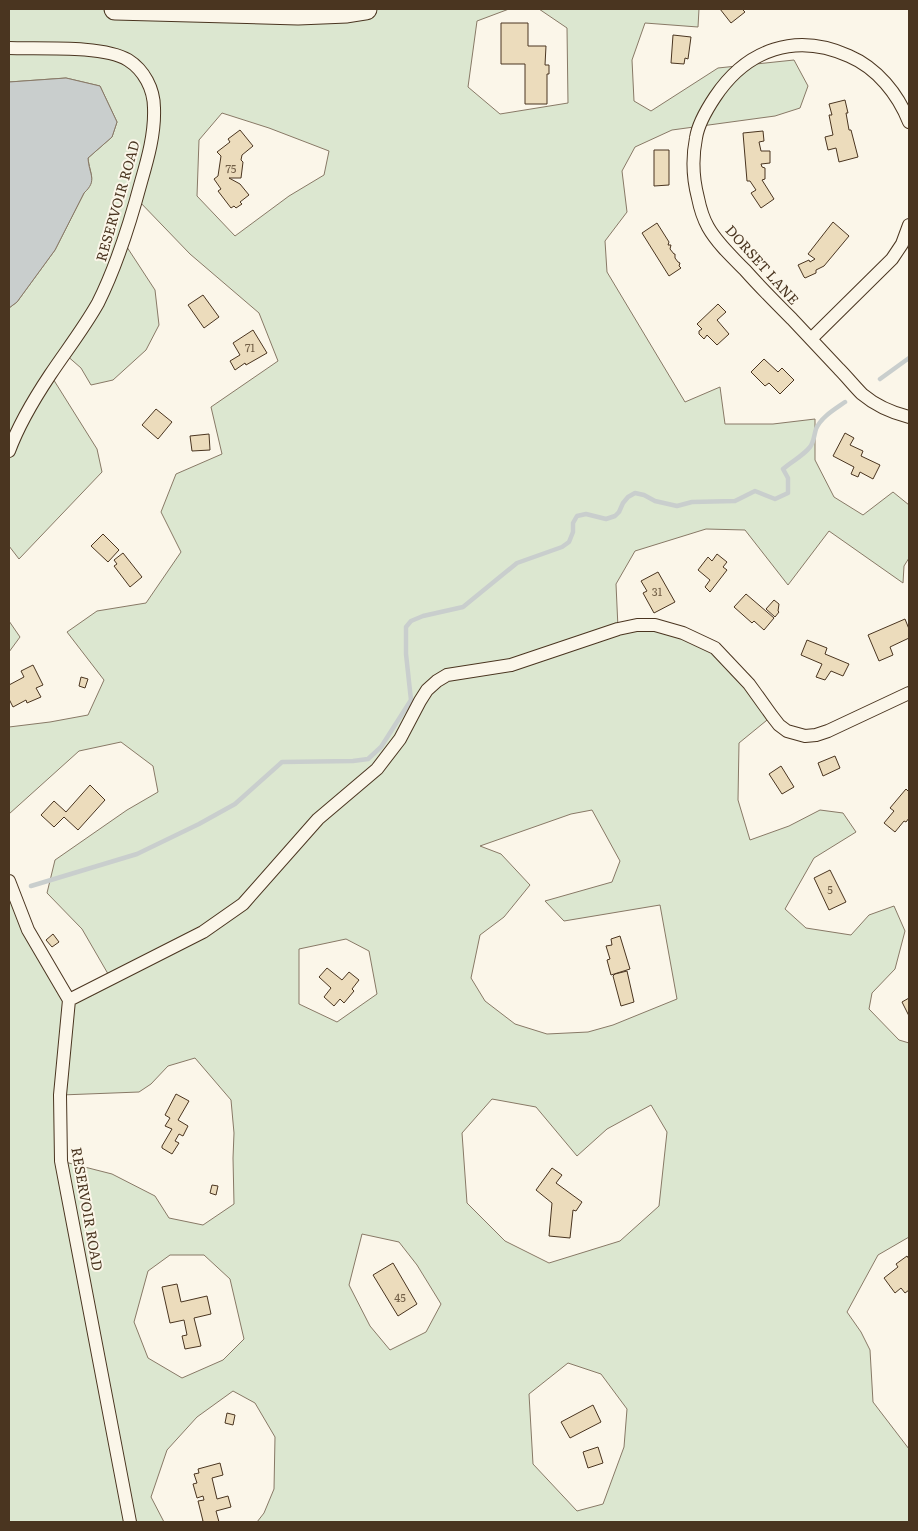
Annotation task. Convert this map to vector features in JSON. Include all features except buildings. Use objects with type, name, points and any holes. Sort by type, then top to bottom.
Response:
[{"type":"highway","points":[[115,9],[298,14],[347,12],[366,9]]},
{"type":"street","name":"DORSET LANE","points":[[909,122],[896,96],[870,68],[855,59],[838,51],[820,46],[800,45],[781,47],[763,53],[747,62],[732,74],[720,88],[710,104],[696,136],[693,172],[701,209],[708,226],[730,255],[863,395],[893,413],[909,417]]},
{"type":"street","name":"RESERVOIR ROAD","points":[[9,48],[81,50],[115,55],[128,60],[147,79],[152,92],[154,107],[149,154],[134,208],[112,273],[81,331],[50,374],[32,404],[18,429],[9,451]]},
{"type":"street","points":[[811,339],[892,260],[902,244],[909,225]]},
{"type":"street","points":[[9,881],[28,930],[69,1000],[203,932],[243,904],[318,819],[377,769],[400,739],[427,690],[437,681],[447,676],[511,665],[618,628],[655,625],[683,633],[715,648],[749,684],[779,725],[786,731],[796,735],[805,736],[822,733],[909,693]]},
{"type":"street","name":"RESERVOIR ROAD","points":[[69,1000],[60,1094],[61,1161],[130,1522]]},
{"type":"green space","points":[[9,9],[509,9],[477,21],[468,87],[500,114],[568,103],[567,28],[539,9],[699,9],[698,27],[645,23],[632,60],[634,101],[651,111],[718,68],[794,60],[808,86],[800,108],[775,116],[672,130],[635,147],[622,171],[627,212],[605,241],[607,272],[685,402],[720,387],[725,424],[773,424],[815,419],[815,460],[834,497],[863,515],[893,492],[909,505],[909,558],[904,566],[903,583],[829,531],[788,585],[745,530],[706,529],[635,551],[616,584],[618,628],[637,625],[715,648],[772,716],[739,743],[738,800],[750,840],[789,826],[820,810],[843,813],[856,832],[814,858],[785,909],[806,928],[851,935],[869,915],[894,906],[905,931],[895,969],[872,993],[869,1009],[899,1040],[909,1043],[909,1237],[878,1255],[847,1312],[861,1332],[870,1350],[873,1402],[909,1449],[909,1522],[257,1522],[264,1513],[274,1489],[275,1437],[255,1403],[233,1391],[197,1417],[167,1450],[151,1497],[164,1522],[9,1522],[9,881],[69,1000],[111,979],[82,929],[47,893],[55,860],[127,810],[158,792],[153,766],[121,742],[79,751],[9,814],[9,727],[88,715],[104,680],[67,632],[97,611],[146,603],[181,552],[161,512],[176,474],[222,454],[211,407],[278,361],[259,313],[190,254],[137,199],[123,241],[155,290],[159,325],[146,350],[113,380],[91,385],[81,368],[65,354],[50,374],[97,449],[102,472],[19,559],[9,546],[9,308],[17,302],[55,250],[92,181],[88,158],[112,137],[117,122],[100,86],[66,78],[9,82]],"holes":[[[222,113],[269,128],[329,151],[324,175],[289,196],[235,236],[197,196],[199,140]],[[592,810],[620,861],[612,882],[545,901],[564,921],[660,905],[677,999],[613,1025],[588,1032],[547,1034],[515,1024],[485,1001],[471,978],[480,935],[504,917],[530,885],[501,854],[480,846],[571,814]],[[346,939],[369,951],[377,994],[337,1022],[299,1004],[299,949]],[[195,1058],[231,1100],[234,1133],[234,1204],[203,1225],[169,1218],[155,1196],[112,1174],[61,1161],[61,1095],[139,1092],[151,1084],[168,1066]],[[492,1099],[536,1107],[577,1156],[607,1129],[651,1105],[667,1132],[659,1206],[620,1241],[549,1263],[505,1241],[467,1203],[462,1133]],[[362,1234],[399,1242],[417,1265],[441,1304],[426,1332],[390,1350],[370,1326],[349,1285]],[[170,1255],[204,1255],[230,1279],[244,1339],[223,1360],[182,1378],[148,1358],[134,1322],[148,1271]],[[568,1363],[601,1374],[627,1409],[624,1447],[603,1504],[577,1511],[533,1464],[529,1394]]]},
{"type":"green space","points":[[9,621],[20,637],[9,652]]},
{"type":"shaded area","points":[[66,78],[100,86],[117,122],[112,137],[88,158],[92,177],[91,184],[84,193],[55,250],[17,302],[9,308],[9,82]]},
{"type":"waterway","points":[[880,379],[909,358]]},
{"type":"waterway","points":[[31,886],[137,854],[199,824],[235,804],[282,762],[368,759],[381,747],[411,700],[406,654],[406,627],[411,621],[423,616],[463,607],[517,563],[562,547],[569,542],[573,532],[573,523],[577,516],[586,514],[606,519],[615,516],[628,497],[635,493],[655,501],[677,506],[692,502],[735,501],[755,491],[775,499],[788,493],[788,478],[783,469],[810,447],[821,421],[845,402]]}]
